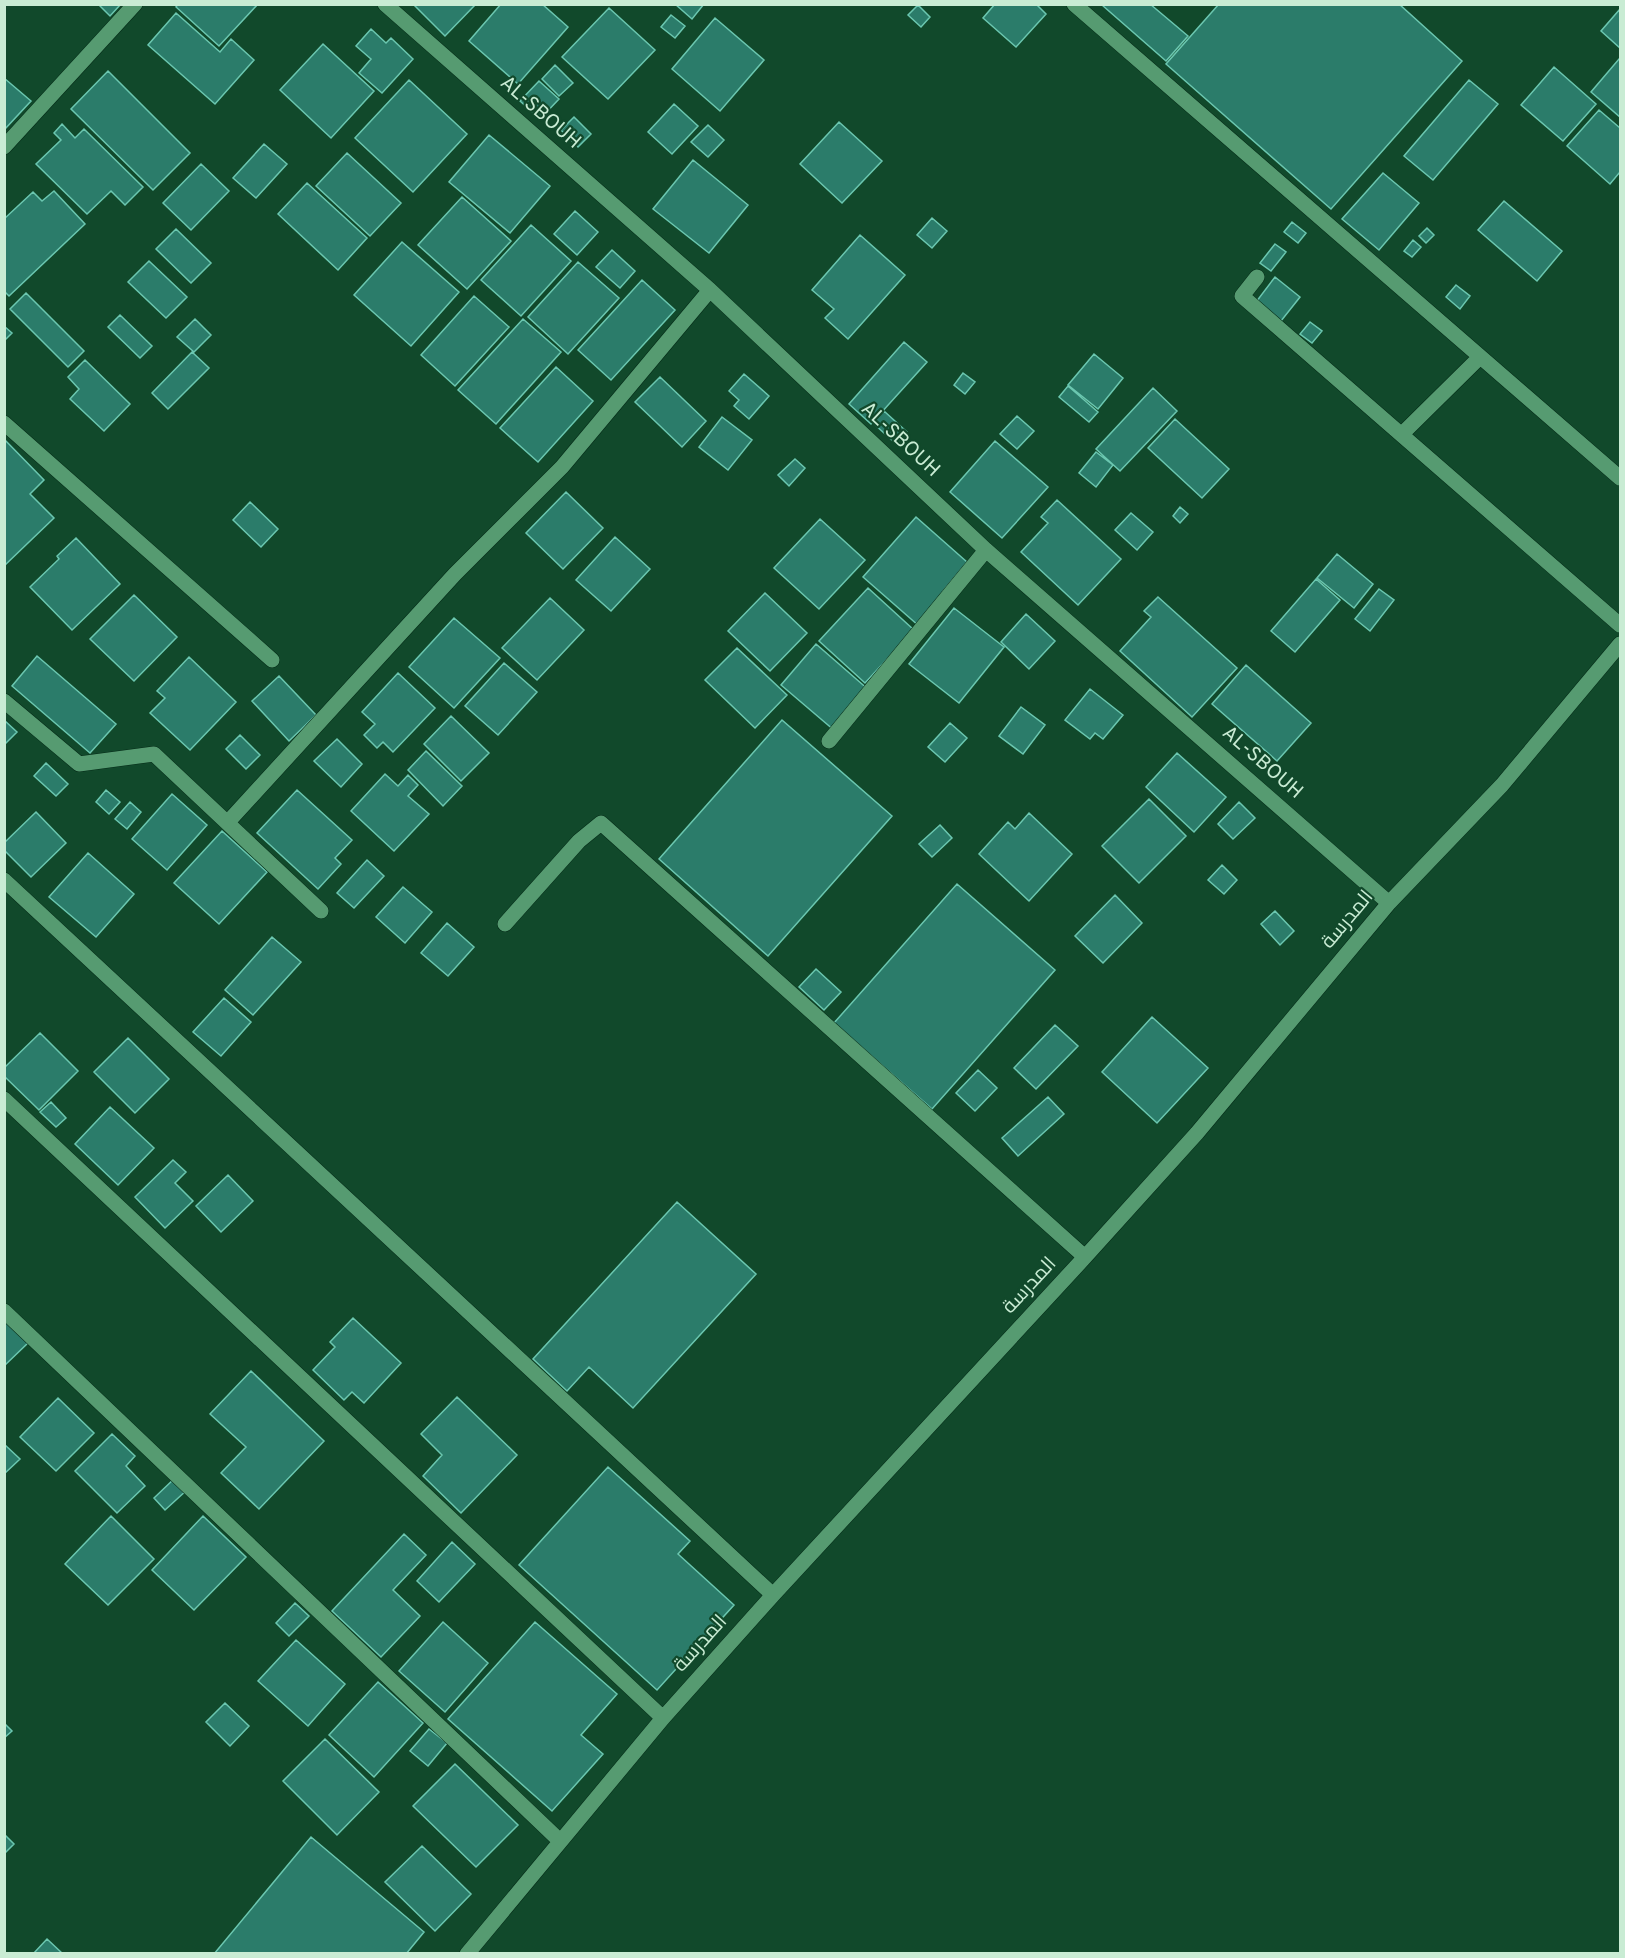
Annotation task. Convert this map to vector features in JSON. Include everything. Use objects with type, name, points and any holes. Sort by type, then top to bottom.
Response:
[{"type":"street","points":[[4,147],[135,4]]},
{"type":"street","name":"AL-SBOUH","points":[[384,4],[710,290],[986,550],[1389,903]]},
{"type":"street","points":[[1074,4],[1620,478]]},
{"type":"street","points":[[1257,277],[1242,296],[1620,625]]},
{"type":"street","points":[[228,822],[454,574],[562,467],[710,290]]},
{"type":"street","points":[[1402,434],[1480,357]]},
{"type":"street","points":[[4,423],[272,660]]},
{"type":"street","points":[[829,741],[986,550]]},
{"type":"street","name":"المدرسة","points":[[467,1953],[663,1719],[772,1595],[1197,1133],[1389,903],[1502,784],[1620,644]]},
{"type":"street","points":[[4,701],[79,764],[154,754],[321,911]]},
{"type":"street","points":[[505,924],[579,841],[601,823],[1085,1257]]},
{"type":"street","points":[[4,880],[772,1595]]},
{"type":"street","points":[[4,1099],[663,1719]]},
{"type":"street","points":[[4,1311],[560,1840]]},
{"type":"building","points":[[98,4],[121,4],[110,16]]},
{"type":"building","points":[[178,4],[258,4],[219,46],[176,7]]},
{"type":"building","points":[[413,4],[476,4],[445,36]]},
{"type":"building","points":[[501,4],[542,4],[568,27],[518,84],[469,41]]},
{"type":"building","points":[[675,4],[704,4],[692,19]]},
{"type":"building","points":[[995,4],[1036,4],[1046,14],[1016,47],[983,18]]},
{"type":"building","points":[[1150,4],[1188,36],[1166,61],[1102,5]]},
{"type":"building","points":[[1219,4],[1399,4],[1462,61],[1331,209],[1166,64]]},
{"type":"building","points":[[918,5],[930,17],[921,27],[908,15]]},
{"type":"building","points":[[609,8],[655,50],[608,99],[562,57]]},
{"type":"building","points":[[1620,9],[1620,48],[1601,31]]},
{"type":"building","points":[[176,13],[220,52],[231,39],[254,60],[215,104],[148,45]]},
{"type":"building","points":[[671,15],[685,26],[675,38],[661,27]]},
{"type":"building","points":[[715,18],[764,60],[720,111],[672,69]]},
{"type":"building","points":[[371,29],[386,43],[391,38],[413,59],[382,93],[359,73],[371,59],[356,46]]},
{"type":"building","points":[[323,44],[374,91],[331,138],[280,90]]},
{"type":"building","points":[[1620,60],[1620,117],[1591,92]]},
{"type":"building","points":[[555,65],[573,83],[559,96],[542,79]]},
{"type":"building","points":[[1554,67],[1596,104],[1563,141],[1521,105]]},
{"type":"building","points":[[108,71],[190,153],[153,190],[71,109]]},
{"type":"building","points":[[4,78],[31,101],[4,130]]},
{"type":"building","points":[[409,80],[467,134],[413,192],[355,138]]},
{"type":"building","points":[[1469,80],[1498,104],[1433,180],[1404,156]]},
{"type":"building","points":[[539,81],[559,99],[540,119],[520,101]]},
{"type":"building","points":[[674,104],[698,126],[672,154],[648,132]]},
{"type":"building","points":[[1599,110],[1620,128],[1620,172],[1610,184],[1567,146]]},
{"type":"building","points":[[574,117],[591,134],[578,147],[561,130]]},
{"type":"building","points":[[839,122],[882,161],[842,203],[800,164]]},
{"type":"building","points":[[62,124],[75,138],[84,129],[143,187],[125,205],[111,191],[87,214],[36,164],[61,140],[54,133]]},
{"type":"building","points":[[708,125],[724,140],[708,157],[691,142]]},
{"type":"building","points":[[489,135],[550,186],[510,233],[449,182]]},
{"type":"building","points":[[264,144],[287,164],[256,198],[233,178]]},
{"type":"building","points":[[347,153],[401,203],[370,236],[316,186]]},
{"type":"building","points":[[693,160],[748,205],[709,253],[653,209]]},
{"type":"building","points":[[201,164],[229,191],[191,230],[163,203]]},
{"type":"building","points":[[1383,173],[1419,203],[1379,250],[1342,219]]},
{"type":"building","points":[[307,183],[367,238],[338,270],[278,214]]},
{"type":"building","points":[[54,191],[85,224],[9,296],[4,291],[4,219],[33,192],[42,201]]},
{"type":"building","points":[[462,197],[511,241],[467,289],[418,245]]},
{"type":"building","points":[[1504,201],[1562,251],[1537,281],[1478,230]]},
{"type":"building","points":[[575,211],[598,232],[577,255],[554,234]]},
{"type":"building","points":[[932,218],[947,231],[932,248],[917,235]]},
{"type":"building","points":[[1292,222],[1306,233],[1298,243],[1284,232]]},
{"type":"building","points":[[531,225],[571,261],[521,316],[481,280]]},
{"type":"building","points":[[1427,228],[1434,235],[1426,243],[1419,236]]},
{"type":"building","points":[[176,229],[211,263],[191,283],[156,249]]},
{"type":"building","points":[[860,235],[905,275],[848,339],[825,318],[834,309],[812,290]]},
{"type":"building","points":[[1413,240],[1421,247],[1412,257],[1404,251]]},
{"type":"building","points":[[402,242],[459,292],[411,346],[354,295]]},
{"type":"building","points":[[1275,244],[1286,252],[1271,271],[1260,263]]},
{"type":"building","points":[[612,250],[635,271],[620,288],[596,267]]},
{"type":"building","points":[[149,261],[187,297],[166,318],[128,282]]},
{"type":"building","points":[[578,262],[619,298],[568,354],[528,317]]},
{"type":"building","points":[[1275,277],[1300,297],[1281,321],[1256,302]]},
{"type":"building","points":[[642,280],[675,310],[611,380],[578,350]]},
{"type":"building","points":[[1456,285],[1470,296],[1460,309],[1446,297]]},
{"type":"building","points":[[26,293],[84,351],[68,367],[10,309]]},
{"type":"building","points":[[474,296],[509,327],[455,386],[421,355]]},
{"type":"building","points":[[120,315],[152,346],[140,358],[108,327]]},
{"type":"building","points":[[195,319],[211,335],[194,352],[177,337]]},
{"type":"building","points":[[523,319],[561,352],[496,424],[458,390]]},
{"type":"building","points":[[1310,322],[1322,331],[1312,343],[1300,334]]},
{"type":"building","points":[[4,326],[12,333],[4,341]]},
{"type":"building","points":[[904,342],[927,362],[871,424],[849,404]]},
{"type":"building","points":[[192,352],[209,368],[168,409],[152,393]]},
{"type":"building","points":[[1094,354],[1123,378],[1098,409],[1068,385]]},
{"type":"building","points":[[85,360],[130,404],[104,431],[70,399],[79,389],[68,377]]},
{"type":"building","points":[[556,367],[593,401],[538,462],[500,428]]},
{"type":"building","points":[[963,373],[975,382],[965,394],[954,385]]},
{"type":"building","points":[[744,374],[769,396],[749,419],[734,406],[739,400],[729,391]]},
{"type":"building","points":[[660,377],[706,421],[682,447],[635,402]]},
{"type":"building","points":[[1068,386],[1098,412],[1089,422],[1059,397]]},
{"type":"building","points":[[1153,388],[1177,411],[1120,471],[1096,449]]},
{"type":"building","points":[[884,411],[907,432],[896,444],[873,423]]},
{"type":"building","points":[[1017,416],[1034,431],[1017,449],[1000,434]]},
{"type":"building","points":[[722,417],[752,440],[728,470],[699,447]]},
{"type":"building","points":[[1175,419],[1229,469],[1202,498],[1148,448]]},
{"type":"building","points":[[4,439],[44,480],[30,494],[54,518],[4,566]]},
{"type":"building","points":[[995,441],[1048,487],[1002,538],[950,492]]},
{"type":"building","points":[[1096,452],[1113,465],[1096,487],[1079,473]]},
{"type":"building","points":[[795,459],[805,468],[789,486],[778,475]]},
{"type":"building","points":[[566,492],[603,528],[563,569],[526,533]]},
{"type":"building","points":[[1057,500],[1121,559],[1078,605],[1021,552],[1048,523],[1041,517]]},
{"type":"building","points":[[250,502],[278,529],[261,547],[233,520]]},
{"type":"building","points":[[1180,507],[1188,514],[1180,523],[1173,516]]},
{"type":"building","points":[[1131,513],[1153,532],[1137,550],[1115,530]]},
{"type":"building","points":[[916,517],[967,562],[943,591],[947,595],[919,626],[863,577]]},
{"type":"building","points":[[820,519],[865,560],[819,609],[774,568]]},
{"type":"building","points":[[615,537],[650,569],[611,611],[576,580]]},
{"type":"building","points":[[76,538],[120,584],[72,630],[30,587],[59,559],[57,556]]},
{"type":"building","points":[[1337,554],[1373,584],[1354,608],[1317,578]]},
{"type":"building","points":[[1316,579],[1340,600],[1295,652],[1271,631]]},
{"type":"building","points":[[868,588],[914,630],[865,683],[819,641]]},
{"type":"building","points":[[1379,589],[1394,600],[1370,631],[1355,619]]},
{"type":"building","points":[[765,593],[807,633],[770,671],[728,631]]},
{"type":"building","points":[[134,595],[177,637],[134,681],[90,639]]},
{"type":"building","points":[[1158,597],[1237,668],[1192,717],[1120,651],[1151,617],[1144,611]]},
{"type":"building","points":[[550,598],[584,630],[537,680],[502,648]]},
{"type":"building","points":[[954,608],[1004,647],[959,703],[909,664]]},
{"type":"building","points":[[1026,614],[1055,641],[1029,669],[1001,642]]},
{"type":"building","points":[[454,618],[500,658],[454,708],[409,667]]},
{"type":"building","points":[[816,644],[870,691],[835,731],[781,685]]},
{"type":"building","points":[[737,648],[787,695],[755,728],[705,680]]},
{"type":"building","points":[[37,656],[116,724],[90,753],[12,686]]},
{"type":"building","points":[[189,657],[236,702],[190,750],[150,713],[165,698],[157,691]]},
{"type":"building","points":[[504,663],[537,692],[498,735],[465,706]]},
{"type":"building","points":[[1246,665],[1311,723],[1277,761],[1212,704]]},
{"type":"building","points":[[398,673],[435,708],[393,752],[383,742],[377,748],[364,735],[375,724],[362,712]]},
{"type":"building","points":[[279,676],[316,715],[289,741],[252,701]]},
{"type":"building","points":[[1090,689],[1123,715],[1103,739],[1095,733],[1090,739],[1065,720]]},
{"type":"building","points":[[1021,707],[1045,725],[1023,754],[999,736]]},
{"type":"building","points":[[451,716],[489,753],[461,781],[424,744]]},
{"type":"building","points":[[4,720],[17,732],[4,745]]},
{"type":"building","points":[[782,720],[892,816],[768,956],[659,859]]},
{"type":"building","points":[[950,723],[967,738],[945,762],[928,747]]},
{"type":"building","points":[[240,735],[260,755],[246,769],[226,749]]},
{"type":"building","points":[[337,739],[362,764],[341,787],[314,761]]},
{"type":"building","points":[[426,751],[462,786],[443,806],[408,770]]},
{"type":"building","points":[[1177,753],[1226,797],[1194,832],[1146,787]]},
{"type":"building","points":[[46,763],[68,784],[56,796],[34,776]]},
{"type":"building","points":[[385,774],[398,786],[408,775],[418,785],[408,796],[429,814],[394,851],[351,811]]},
{"type":"building","points":[[106,790],[120,802],[109,814],[96,802]]},
{"type":"building","points":[[297,790],[352,840],[335,858],[341,864],[318,889],[257,833]]},
{"type":"building","points":[[172,794],[207,825],[167,870],[132,839]]},
{"type":"building","points":[[1149,799],[1186,836],[1139,883],[1102,846]]},
{"type":"building","points":[[130,802],[141,812],[127,829],[115,819]]},
{"type":"building","points":[[1239,802],[1255,818],[1233,839],[1218,824]]},
{"type":"building","points":[[36,812],[66,843],[31,877],[4,850],[4,843]]},
{"type":"building","points":[[1029,813],[1072,854],[1029,901],[979,854],[1008,822],[1015,829]]},
{"type":"building","points":[[940,825],[952,838],[932,857],[919,844]]},
{"type":"building","points":[[222,831],[267,872],[219,924],[174,883]]},
{"type":"building","points":[[88,853],[134,894],[96,937],[49,897]]},
{"type":"building","points":[[367,860],[384,876],[354,908],[337,893]]},
{"type":"building","points":[[1222,865],[1237,880],[1224,894],[1208,880]]},
{"type":"building","points":[[957,884],[1055,970],[932,1109],[834,1023]]},
{"type":"building","points":[[403,887],[432,912],[405,943],[376,917]]},
{"type":"building","points":[[1115,895],[1142,923],[1103,963],[1075,936]]},
{"type":"building","points":[[1275,911],[1294,931],[1280,945],[1261,924]]},
{"type":"building","points":[[447,923],[474,947],[448,976],[421,953]]},
{"type":"building","points":[[272,937],[301,962],[253,1015],[225,990]]},
{"type":"building","points":[[816,969],[841,992],[824,1010],[799,987]]},
{"type":"building","points":[[224,998],[251,1022],[221,1056],[193,1032]]},
{"type":"building","points":[[1152,1017],[1208,1068],[1157,1123],[1102,1072]]},
{"type":"building","points":[[1055,1025],[1078,1046],[1036,1089],[1014,1068]]},
{"type":"building","points":[[40,1033],[78,1071],[39,1110],[4,1076],[4,1068]]},
{"type":"building","points":[[128,1038],[169,1079],[135,1113],[94,1072]]},
{"type":"building","points":[[978,1070],[997,1088],[975,1111],[956,1093]]},
{"type":"building","points":[[1048,1097],[1064,1114],[1018,1156],[1002,1138]]},
{"type":"building","points":[[51,1102],[66,1118],[56,1127],[40,1112]]},
{"type":"building","points":[[110,1107],[154,1148],[118,1185],[75,1144]]},
{"type":"building","points":[[173,1160],[186,1172],[175,1183],[193,1201],[165,1228],[135,1197]]},
{"type":"building","points":[[228,1175],[253,1201],[221,1232],[196,1206]]},
{"type":"building","points":[[677,1202],[756,1274],[633,1408],[589,1367],[567,1391],[533,1359]]},
{"type":"building","points":[[4,1318],[29,1342],[4,1366]]},
{"type":"building","points":[[353,1318],[401,1363],[364,1403],[352,1392],[344,1400],[313,1370],[335,1347],[330,1342]]},
{"type":"building","points":[[251,1371],[324,1441],[259,1509],[221,1473],[246,1447],[210,1414]]},
{"type":"building","points":[[457,1397],[517,1455],[461,1513],[423,1476],[442,1455],[421,1434]]},
{"type":"building","points":[[58,1398],[94,1433],[56,1471],[20,1437]]},
{"type":"building","points":[[112,1434],[135,1456],[126,1466],[145,1486],[117,1513],[75,1471]]},
{"type":"building","points":[[4,1444],[20,1459],[4,1474]]},
{"type":"building","points":[[608,1467],[690,1541],[678,1554],[734,1605],[657,1690],[519,1565]]},
{"type":"building","points":[[176,1477],[188,1489],[165,1510],[154,1498]]},
{"type":"building","points":[[111,1516],[154,1559],[108,1605],[65,1564]]},
{"type":"building","points":[[203,1516],[246,1557],[194,1610],[152,1570]]},
{"type":"building","points":[[404,1534],[426,1555],[393,1590],[420,1616],[381,1657],[332,1611]]},
{"type":"building","points":[[452,1542],[475,1564],[439,1602],[417,1581]]},
{"type":"building","points":[[295,1603],[309,1616],[289,1636],[276,1623]]},
{"type":"building","points":[[443,1622],[488,1663],[445,1712],[399,1671]]},
{"type":"building","points":[[535,1622],[617,1694],[581,1735],[603,1754],[552,1811],[448,1719]]},
{"type":"building","points":[[296,1640],[345,1684],[308,1726],[258,1681]]},
{"type":"building","points":[[378,1682],[423,1723],[374,1777],[329,1735]]},
{"type":"building","points":[[225,1703],[249,1726],[230,1746],[206,1722]]},
{"type":"building","points":[[4,1723],[12,1731],[4,1738]]},
{"type":"building","points":[[429,1729],[447,1743],[428,1766],[410,1751]]},
{"type":"building","points":[[325,1739],[379,1792],[337,1835],[283,1781]]},
{"type":"building","points":[[455,1764],[518,1825],[476,1867],[413,1806]]},
{"type":"building","points":[[4,1834],[14,1844],[4,1854]]},
{"type":"building","points":[[311,1837],[424,1932],[406,1954],[214,1954]]},
{"type":"building","points":[[422,1846],[471,1894],[435,1931],[385,1882]]},
{"type":"building","points":[[47,1939],[63,1954],[33,1954]]}]
